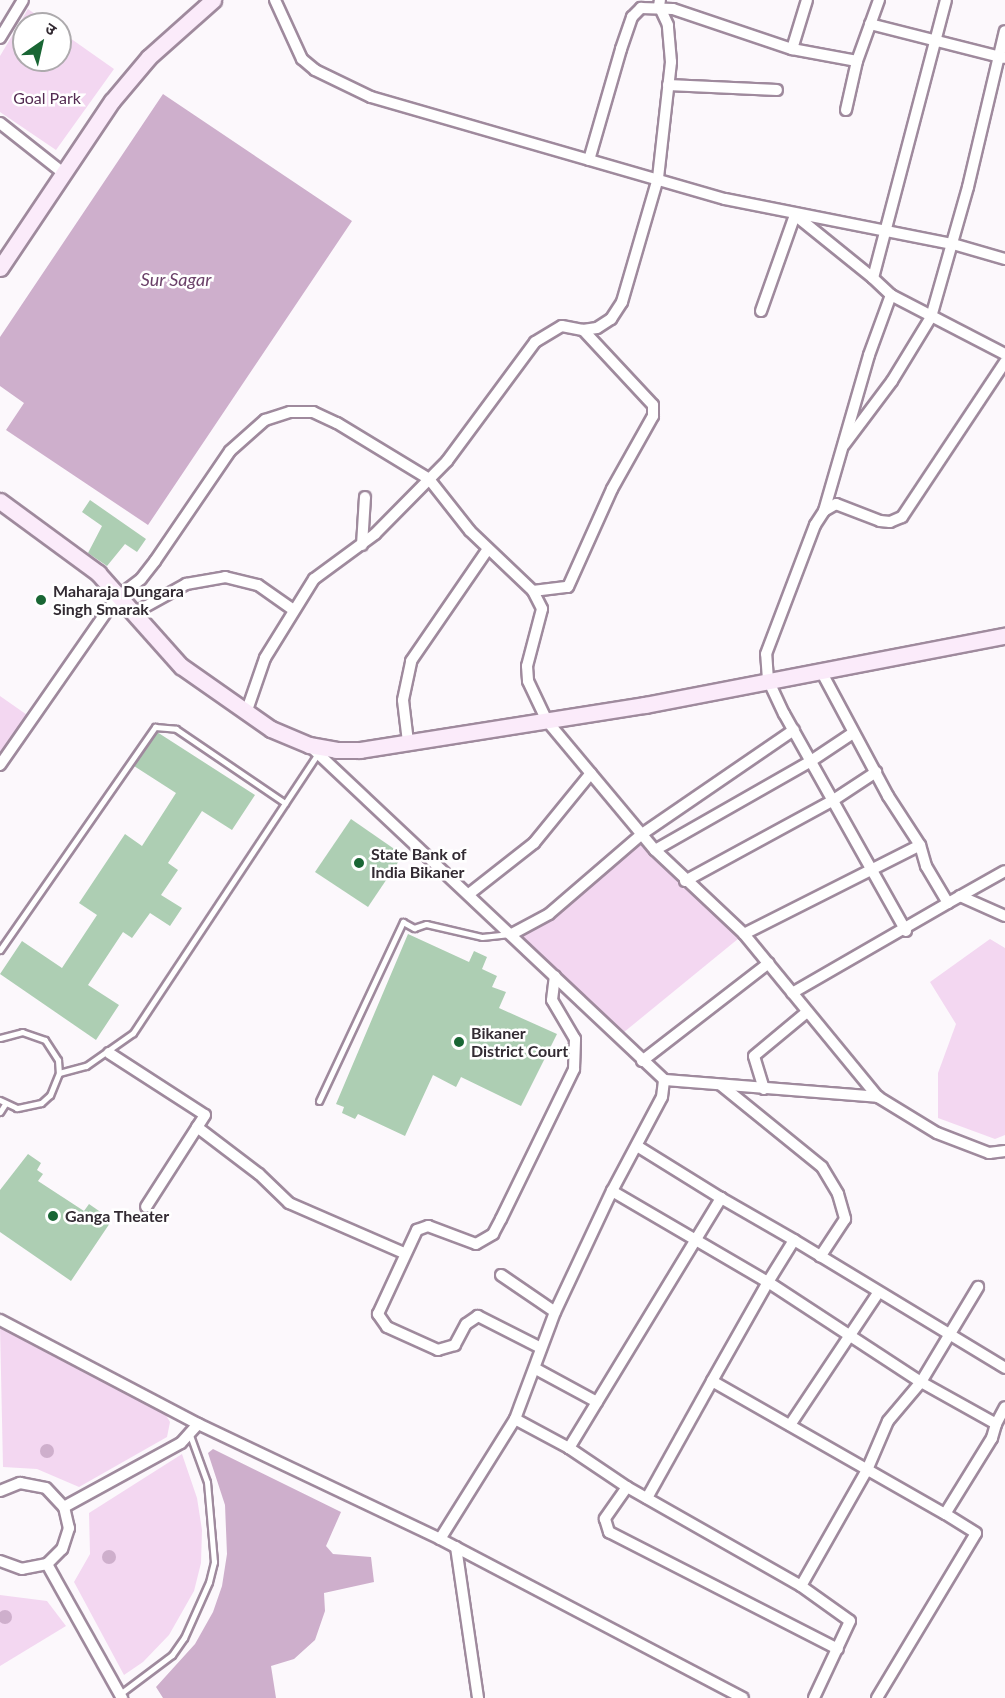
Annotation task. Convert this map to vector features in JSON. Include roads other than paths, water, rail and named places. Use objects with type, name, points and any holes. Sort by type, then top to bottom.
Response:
[{"type":"street","points":[[0,38],[23,0]]},
{"type":"street","points":[[0,268],[62,172],[149,57],[213,0]]},
{"type":"street","points":[[275,0],[302,59],[339,83],[371,97],[725,199],[795,215],[953,244],[1005,259]]},
{"type":"street","points":[[792,49],[807,0]]},
{"type":"street","points":[[846,110],[857,61],[879,0]]},
{"type":"street","points":[[873,278],[946,0]]},
{"type":"street","points":[[590,160],[632,17],[641,8],[656,2],[792,49],[857,61]]},
{"type":"street","points":[[246,713],[265,658],[292,609],[314,579],[362,545],[447,461],[535,342],[562,326],[583,330],[597,328],[611,319],[622,302],[658,178],[670,42],[656,2]]},
{"type":"street","points":[[870,24],[1002,57]]},
{"type":"street","points":[[839,451],[892,381],[931,317],[953,244],[1002,57],[1005,32]]},
{"type":"street","points":[[668,85],[777,90]]},
{"type":"street","points":[[0,123],[62,172]]},
{"type":"street","points":[[795,215],[891,295],[1005,354]]},
{"type":"street","points":[[761,311],[795,215]]},
{"type":"street","points":[[824,512],[839,451],[891,295]]},
{"type":"street","points":[[533,591],[568,587],[612,489],[653,416],[653,405],[583,330]]},
{"type":"street","points":[[906,930],[832,801],[768,680],[766,654],[814,525],[824,512],[836,504],[890,522],[902,517],[1005,362]]},
{"type":"street","points":[[0,765],[120,594],[141,579],[155,561],[230,451],[266,420],[290,412],[313,412],[338,423],[429,479],[488,549],[533,591],[542,609],[527,666],[528,681],[547,720],[655,850],[685,881],[744,934],[878,1097],[937,1132],[989,1153],[1005,1151]]},
{"type":"street","points":[[362,545],[365,497]]},
{"type":"street","points":[[0,501],[98,573],[120,594],[180,666],[271,729],[314,749],[664,1080],[878,1097]]},
{"type":"street","points":[[408,742],[403,700],[411,661],[488,549]]},
{"type":"street","points":[[134,613],[186,584],[225,577],[258,585],[292,609]]},
{"type":"street","points":[[314,749],[360,750],[547,720],[1005,636]]},
{"type":"street","points":[[821,671],[853,733],[920,845],[926,866],[948,903]]},
{"type":"street","points":[[512,934],[549,914],[642,834],[794,730]]},
{"type":"street","points":[[655,850],[811,761],[853,733]]},
{"type":"street","points":[[685,881],[832,801],[876,772]]},
{"type":"street","points":[[469,894],[534,843],[591,773]]},
{"type":"street","points":[[744,934],[920,845]]},
{"type":"street","points":[[792,993],[906,930],[1005,871]]},
{"type":"street","points":[[960,896],[1005,916]]},
{"type":"street","points":[[642,1060],[769,963]]},
{"type":"street","points":[[541,1348],[486,1317],[471,1319],[454,1345],[438,1350],[387,1327],[378,1314],[404,1253],[422,1227],[476,1244],[493,1234],[574,1069],[575,1038],[552,1000],[555,976]]},
{"type":"street","points":[[764,1089],[754,1056],[807,1012]]},
{"type":"street","points":[[109,1053],[205,1115],[146,1207]]},
{"type":"street","points":[[441,1539],[515,1419],[536,1369],[541,1348],[555,1312],[612,1191],[662,1097],[664,1080]]},
{"type":"street","points":[[721,1085],[822,1167],[838,1194],[845,1219],[820,1257]]},
{"type":"street","points":[[197,1127],[260,1174],[289,1203],[404,1253]]},
{"type":"street","points":[[637,1146],[1005,1368]]},
{"type":"street","points":[[612,1191],[696,1238],[921,1382],[996,1424]]},
{"type":"street","points":[[569,1448],[721,1198]]},
{"type":"street","points":[[647,1498],[794,1240]]},
{"type":"street","points":[[501,1275],[555,1312]]},
{"type":"street","points":[[801,1586],[867,1470],[888,1421],[921,1382],[978,1287]]},
{"type":"street","points":[[790,1425],[852,1336],[878,1293]]},
{"type":"street","points":[[0,1320],[198,1424],[441,1539],[742,1698]]},
{"type":"street","points":[[536,1369],[597,1402]]},
{"type":"street","points":[[712,1381],[976,1533],[877,1698]]},
{"type":"street","points":[[945,1514],[992,1438],[1005,1407]]},
{"type":"street","points":[[515,1419],[569,1448],[627,1487],[801,1586],[850,1621],[814,1698]]},
{"type":"street","points":[[64,1507],[190,1435],[198,1424]]},
{"type":"street","points":[[0,1560],[22,1569],[47,1564],[58,1555],[68,1535],[64,1507],[54,1493],[38,1484],[20,1483],[1,1487]]},
{"type":"street","points":[[627,1487],[605,1519],[609,1532],[838,1649]]},
{"type":"street","points":[[456,1547],[477,1698]]},
{"type":"street","points":[[47,1564],[121,1696]]},
{"type":"lane","points":[[0,950],[155,727],[176,729],[285,803]]},
{"type":"lane","points":[[59,1072],[86,1066],[109,1053],[132,1033],[285,803],[314,749]]},
{"type":"lane","points":[[319,1101],[403,922],[414,928],[426,924],[482,938],[512,934]]},
{"type":"lane","points":[[0,1038],[22,1032],[45,1040],[58,1060],[59,1072],[54,1090],[41,1103],[17,1108],[3,1102],[0,1112]]},
{"type":"lane","points":[[121,1696],[172,1655],[184,1638],[209,1582],[214,1562],[207,1482],[190,1435]]},
{"type":"water","name":"Sur Sagar","points":[[163,94],[352,221],[148,525],[6,430],[24,403],[0,386],[0,337]]},
{"type":"water","points":[[44,1444],[50,1444],[54,1451],[50,1458],[44,1458],[40,1454],[40,1448]]},
{"type":"water","points":[[213,1449],[341,1512],[326,1546],[333,1554],[371,1557],[374,1582],[324,1593],[325,1611],[315,1640],[294,1659],[271,1666],[276,1698],[163,1698],[156,1687],[195,1644],[213,1612],[222,1586],[227,1554],[225,1505],[208,1453]]},
{"type":"water","points":[[106,1550],[112,1550],[116,1557],[112,1564],[106,1564],[102,1560],[102,1554]]},
{"type":"water","points":[[5,1610],[10,1612],[12,1617],[10,1622],[5,1624],[0,1622],[-2,1617],[0,1612]]},
{"type":"place","name":"Maharaja Dungara Singh Smarak","points":[[41,600]]},
{"type":"place","name":"State Bank of India Bikaner","points":[[359,863]]},
{"type":"place","name":"Bikaner District Court","points":[[459,1042]]},
{"type":"place","name":"Ganga Theater","points":[[53,1216]]},
{"type":"park label","name":"Goal Park","points":[[47,98]]}]
